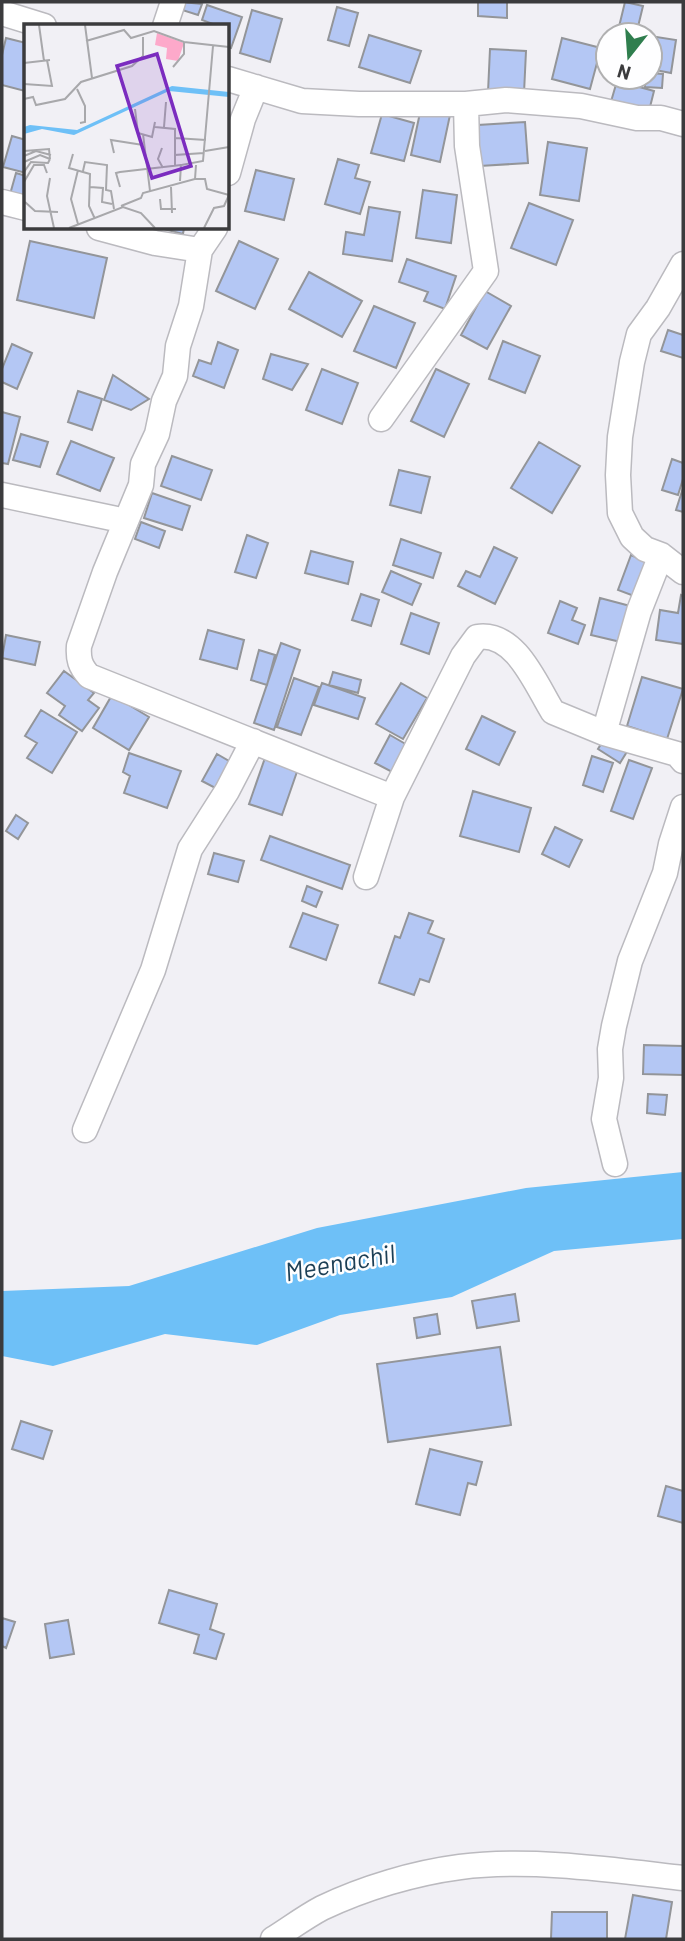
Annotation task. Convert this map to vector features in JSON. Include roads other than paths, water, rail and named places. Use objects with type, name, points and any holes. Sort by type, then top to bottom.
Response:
[{"type":"street","points":[[166,24],[173,2]]},
{"type":"street","points":[[2,13],[38,24]]},
{"type":"street","points":[[229,79],[302,101],[466,104],[506,100],[581,106],[683,124]]},
{"type":"street","points":[[229,169],[243,119],[256,87]]},
{"type":"street","points":[[381,419],[486,271],[467,146],[466,104]]},
{"type":"street","points":[[2,202],[24,208]]},
{"type":"street","points":[[103,229],[155,243],[200,250]]},
{"type":"street","points":[[214,229],[200,250],[191,306],[178,346],[175,376],[164,401],[157,434],[144,464],[141,485],[79,646],[78,658],[82,669],[89,676],[392,797]]},
{"type":"street","points":[[683,264],[658,308],[639,334],[620,437],[618,475],[620,513],[632,537],[645,549],[661,555],[683,572]]},
{"type":"street","points":[[2,495],[125,521]]},
{"type":"street","points":[[604,733],[639,611],[661,555]]},
{"type":"street","points":[[366,877],[392,797],[453,676],[477,637],[489,635],[507,645],[539,685],[553,712],[604,733],[677,754],[683,761]]},
{"type":"street","points":[[85,1130],[153,970],[190,849],[227,791],[253,741]]},
{"type":"street","points":[[615,1164],[604,1119],[611,1078],[612,1037],[630,961],[664,873],[683,807]]},
{"type":"street","points":[[273,1939],[322,1908],[355,1895],[415,1876],[461,1867],[523,1865],[586,1868],[683,1878]]},
{"type":"water","name":"Meenachil","points":[[683,1172],[683,1239],[554,1251],[452,1297],[340,1315],[257,1345],[165,1334],[53,1366],[2,1356],[2,1291],[129,1286],[317,1228],[526,1188]]}]
